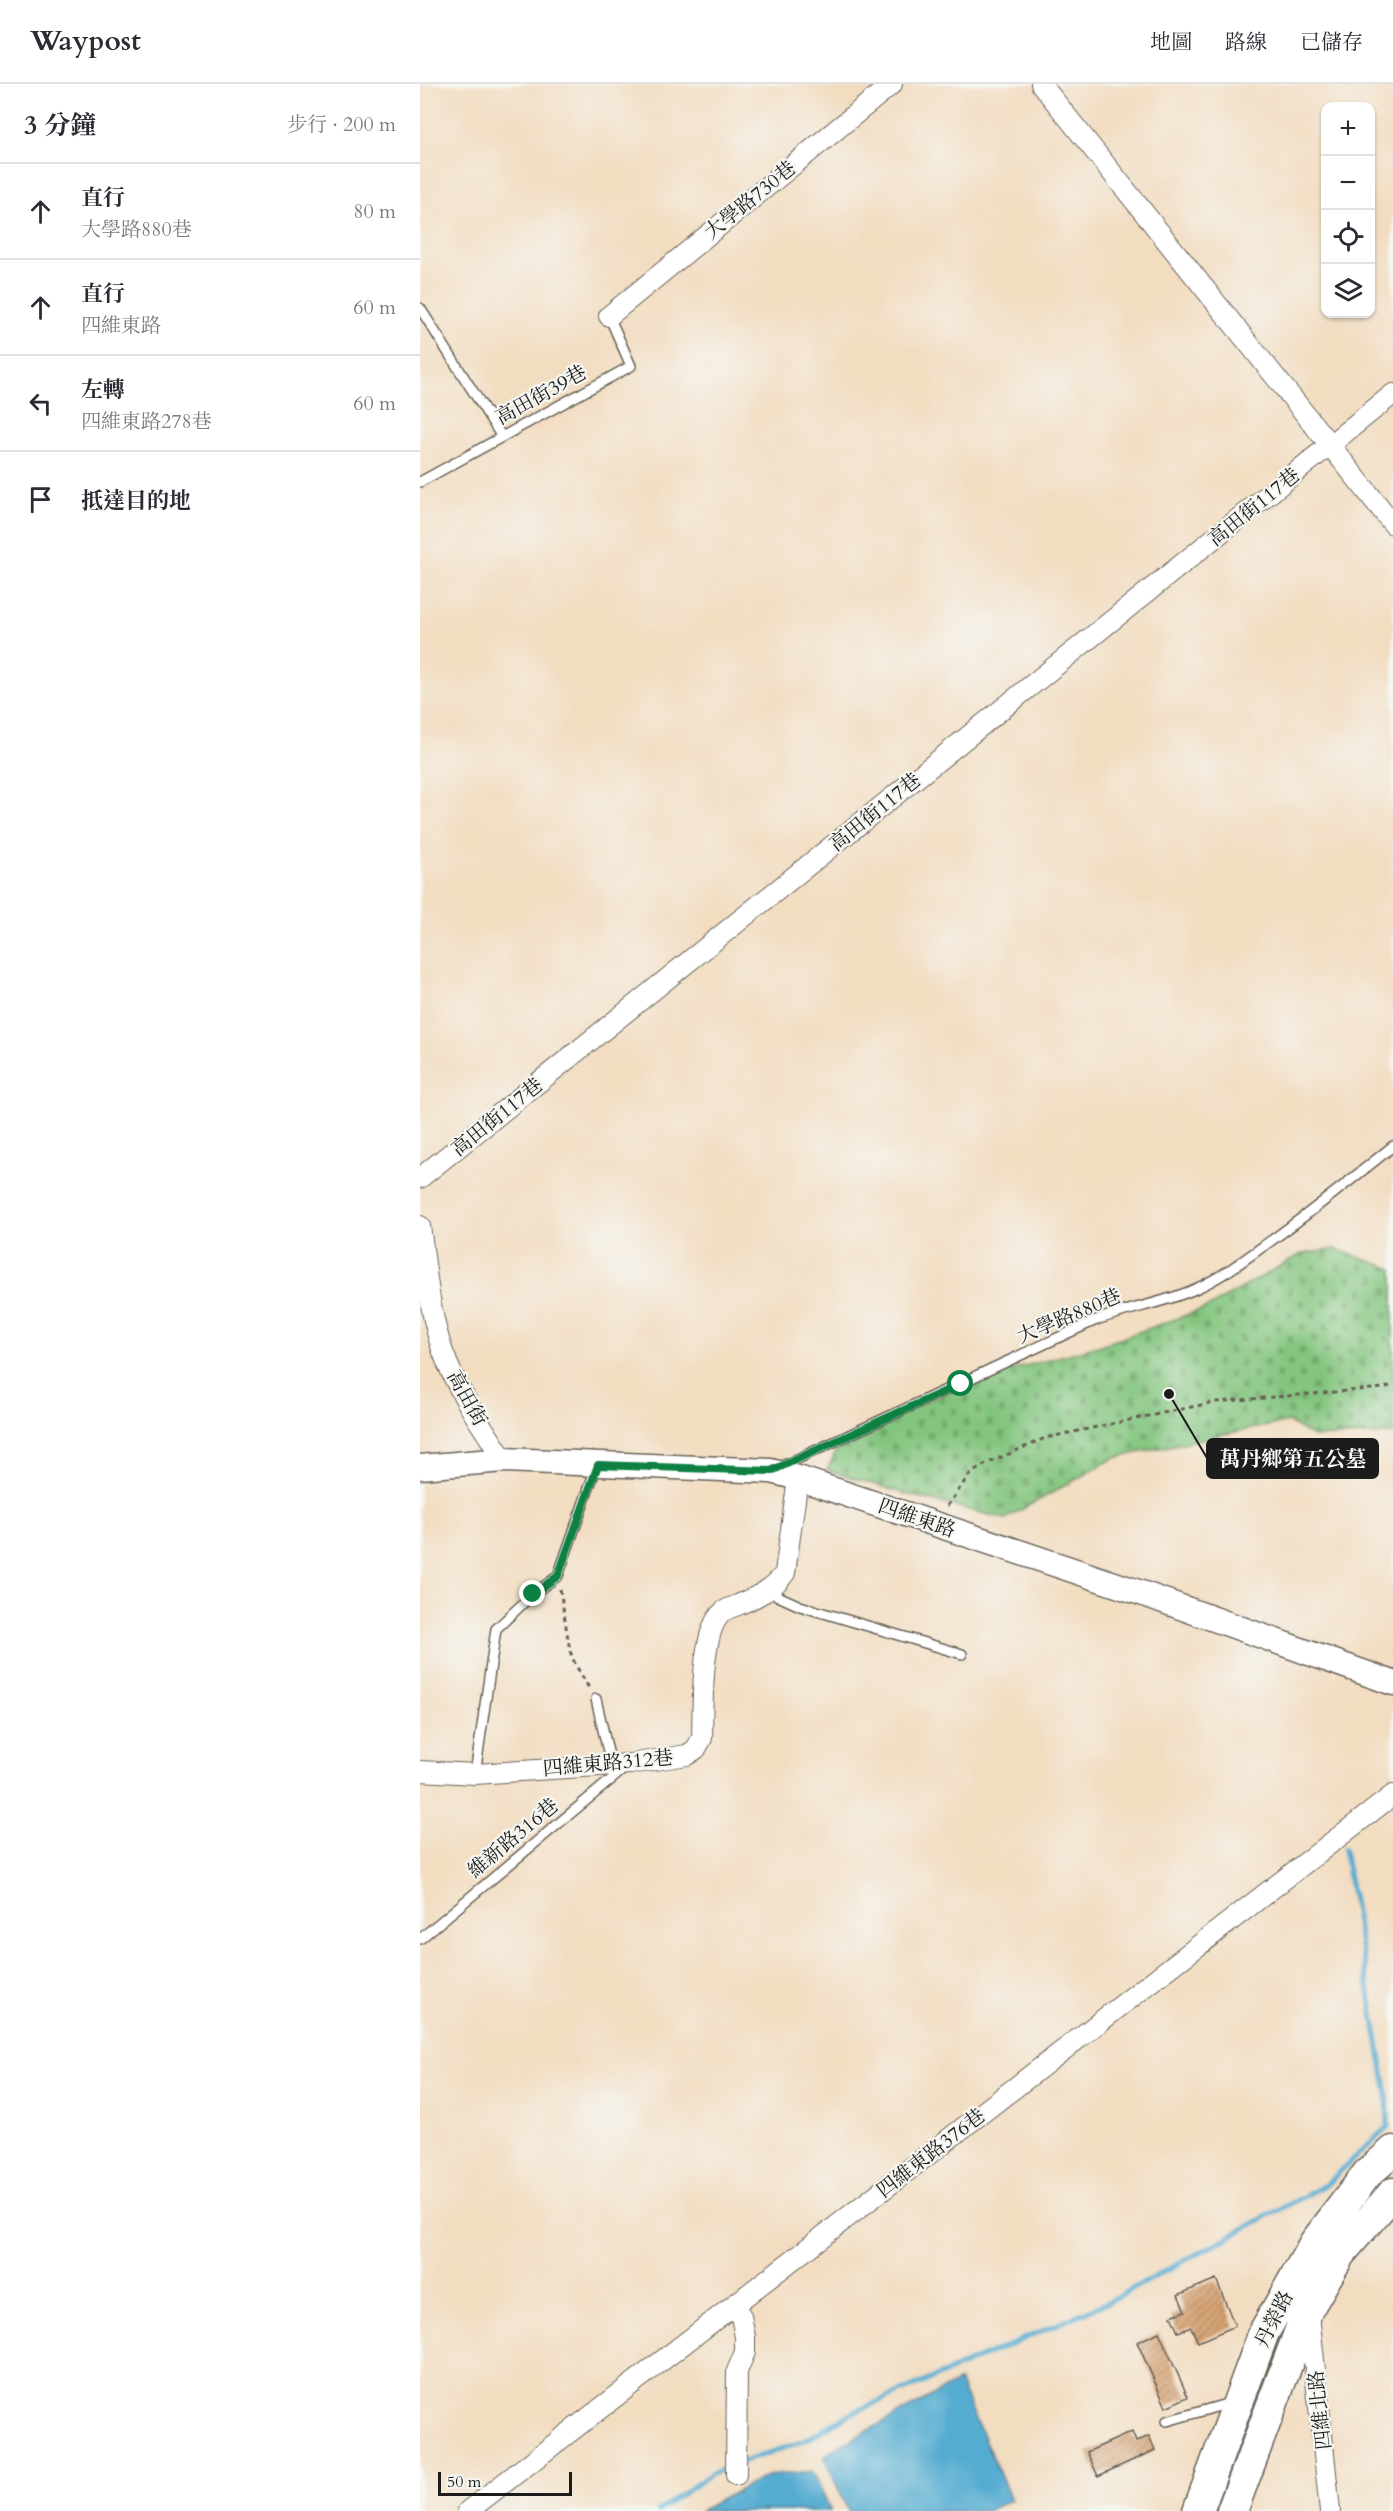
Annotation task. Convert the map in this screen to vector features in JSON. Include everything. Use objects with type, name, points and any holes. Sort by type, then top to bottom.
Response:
[{"type":"main road","name":"丹榮路","points":[[1198,2511],[1264,2332],[1315,2242],[1367,2174],[1393,2151]]},
{"type":"main road","name":"丹榮路","points":[[1232,2511],[1308,2309],[1340,2254],[1393,2193]]},
{"type":"street","name":"大學路730巷","points":[[609,316],[892,84]]},
{"type":"street","points":[[1041,84],[1393,524]]},
{"type":"street","name":"高田街117巷","points":[[420,1178],[1393,394]]},
{"type":"street","name":"高田街","points":[[420,1226],[429,1292],[443,1352],[470,1408],[504,1460]]},
{"type":"street","name":"四維東路","points":[[420,1467],[504,1460],[771,1471],[798,1478],[1158,1599],[1393,1683]]},
{"type":"street","points":[[770,1589],[785,1573],[798,1478]]},
{"type":"street","name":"四維東路312巷","points":[[420,1771],[475,1774],[620,1765],[668,1760],[687,1755],[696,1749],[702,1738],[706,1650],[715,1620],[723,1611],[770,1589]]},
{"type":"street","name":"四維東路376巷","points":[[468,2511],[1393,1795]]},
{"type":"street","points":[[733,2307],[741,2316],[746,2337],[745,2352],[737,2372],[736,2475]]},
{"type":"street","name":"四維北路","points":[[1308,2309],[1330,2511]]},
{"type":"lane","points":[[420,308],[502,437]]},
{"type":"lane","name":"高田街39巷","points":[[420,482],[631,366],[609,316]]},
{"type":"lane","name":"大學路880巷","points":[[771,1471],[1094,1321],[1126,1309],[1160,1302],[1196,1288],[1236,1266],[1296,1223],[1393,1146]]},
{"type":"lane","points":[[475,1774],[496,1629],[533,1594],[558,1576],[598,1465]]},
{"type":"lane","points":[[770,1589],[778,1596],[800,1606],[963,1654]]},
{"type":"lane","points":[[596,1699],[620,1765]]},
{"type":"lane","name":"維新路316巷","points":[[420,1940],[620,1765]]},
{"type":"lane","points":[[1167,2421],[1239,2401]]},
{"type":"path","points":[[934,1524],[970,1474],[986,1464],[1045,1438],[1215,1402],[1383,1388],[1393,1385]]},
{"type":"path","points":[[558,1576],[570,1651],[596,1699]]},
{"type":"green space","points":[[1336,1249],[1393,1269],[1393,1434],[1313,1437],[1289,1422],[1114,1458],[1005,1519],[906,1494],[827,1470],[836,1451],[894,1414],[995,1374],[1102,1345],[1209,1307],[1301,1254]]},
{"type":"water","points":[[959,2381],[1011,2500],[987,2511],[848,2511],[824,2457],[834,2449]]},
{"type":"water","points":[[813,2471],[831,2511],[699,2511],[767,2476]]},
{"type":"building","points":[[1216,2279],[1235,2326],[1198,2342],[1191,2327],[1178,2332],[1171,2316],[1185,2311],[1178,2295]]},
{"type":"building","points":[[1159,2332],[1188,2397],[1166,2407],[1137,2342]]},
{"type":"building","points":[[1132,2432],[1136,2442],[1149,2436],[1155,2450],[1098,2476],[1087,2452]]},
{"type":"waterway","points":[[740,2463],[806,2440],[848,2415],[1106,2303],[1327,2184],[1388,2126],[1387,2094],[1344,1849]]},
{"type":"waterway","points":[[658,2511],[712,2473],[732,2466]]},
{"type":"place","name":"萬丹鄉第五公墓","points":[[1169,1394]]},
{"type":"route","points":[[533,1594],[558,1576],[598,1465],[771,1471],[961,1384]]}]
